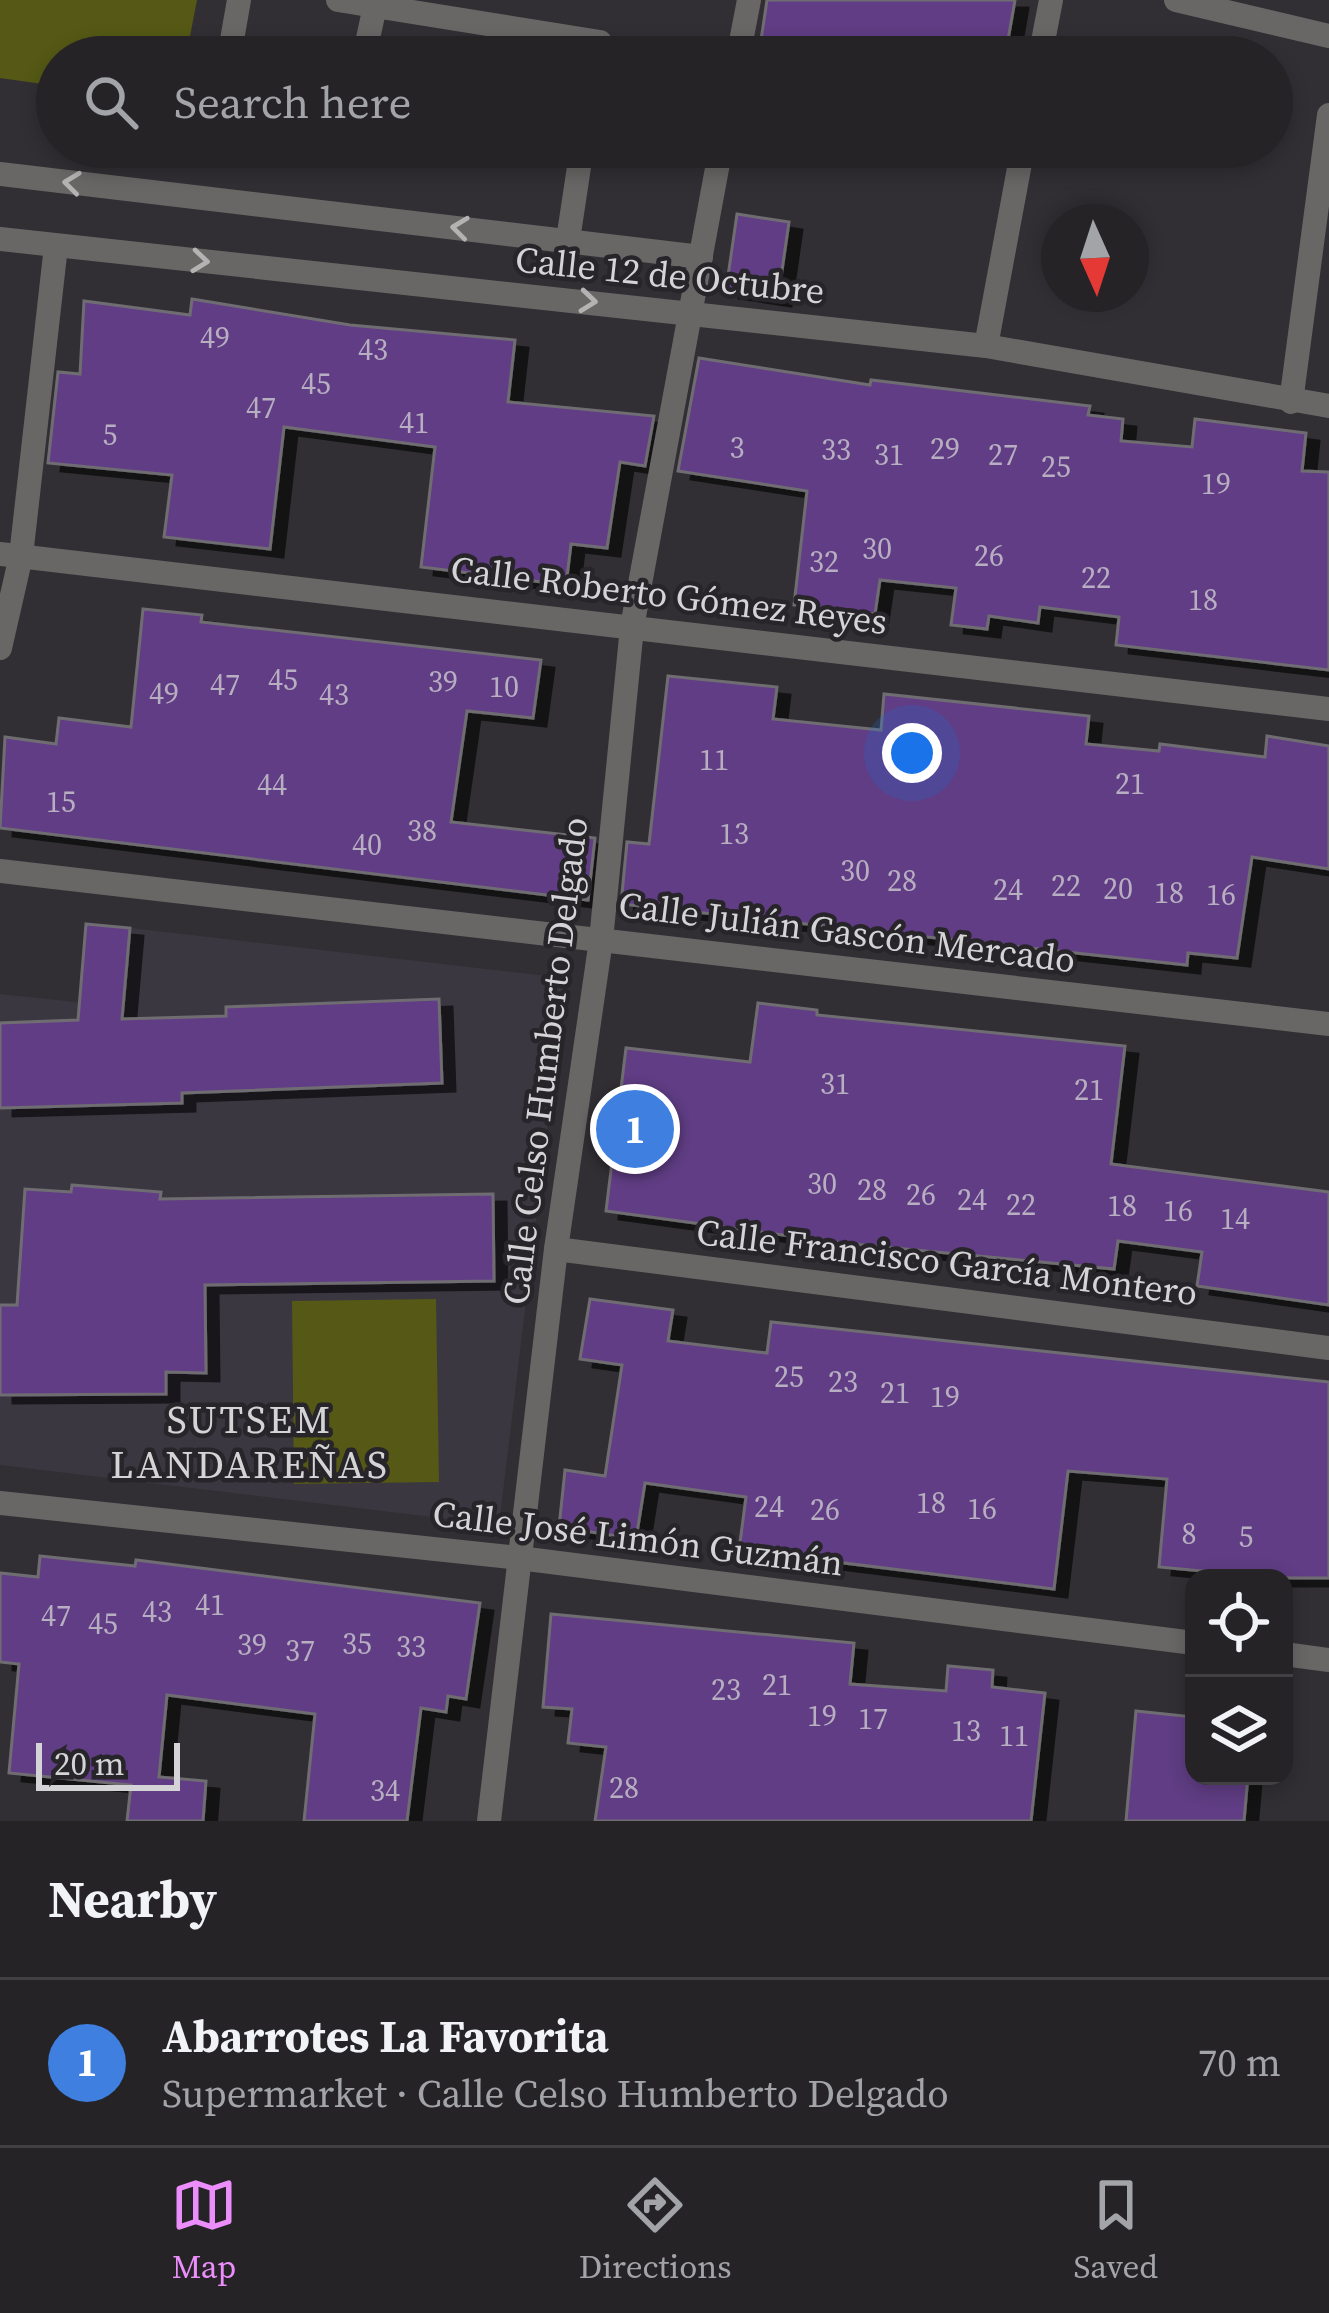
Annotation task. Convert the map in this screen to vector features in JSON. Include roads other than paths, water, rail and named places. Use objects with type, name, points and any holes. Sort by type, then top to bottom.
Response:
[{"type":"street","points":[[233,36],[239,0]]},
{"type":"street","points":[[338,0],[562,36]]},
{"type":"street","points":[[742,36],[749,0]]},
{"type":"street","points":[[1044,36],[1051,0]]},
{"type":"street","points":[[1176,0],[1329,36]]},
{"type":"street","points":[[369,36],[375,6]]},
{"type":"street","points":[[1291,402],[1329,115]]},
{"type":"street","points":[[568,240],[579,168]]},
{"type":"street","name":"Calle Celso Humberto Delgado","points":[[489,1821],[556,1249],[601,940],[632,627],[718,168]]},
{"type":"street","points":[[986,346],[1019,168]]},
{"type":"street","name":"Calle 12 de Octubre","points":[[0,174],[701,257]]},
{"type":"street","name":"Calle 12 de Octubre","points":[[0,239],[986,346],[1329,406]]},
{"type":"street","points":[[0,649],[56,246]]},
{"type":"street","name":"Calle Roberto Gómez Reyes","points":[[10,555],[1329,709]]},
{"type":"street","name":"Calle Julián Gascón Mercado","points":[[0,871],[1329,1024]]},
{"type":"street","name":"Calle Francisco García Montero","points":[[556,1249],[1329,1348]]},
{"type":"street","name":"Calle José Limón Guzmán","points":[[0,1503],[519,1558],[1185,1642]]},
{"type":"street","points":[[1293,1655],[1329,1660]]},
{"type":"place","name":"Abarrotes La Favorita","points":[[635,1129]]},
{"type":"district","name":"SUTSEM LANDAREÑAS","points":[[250,1442]]}]
